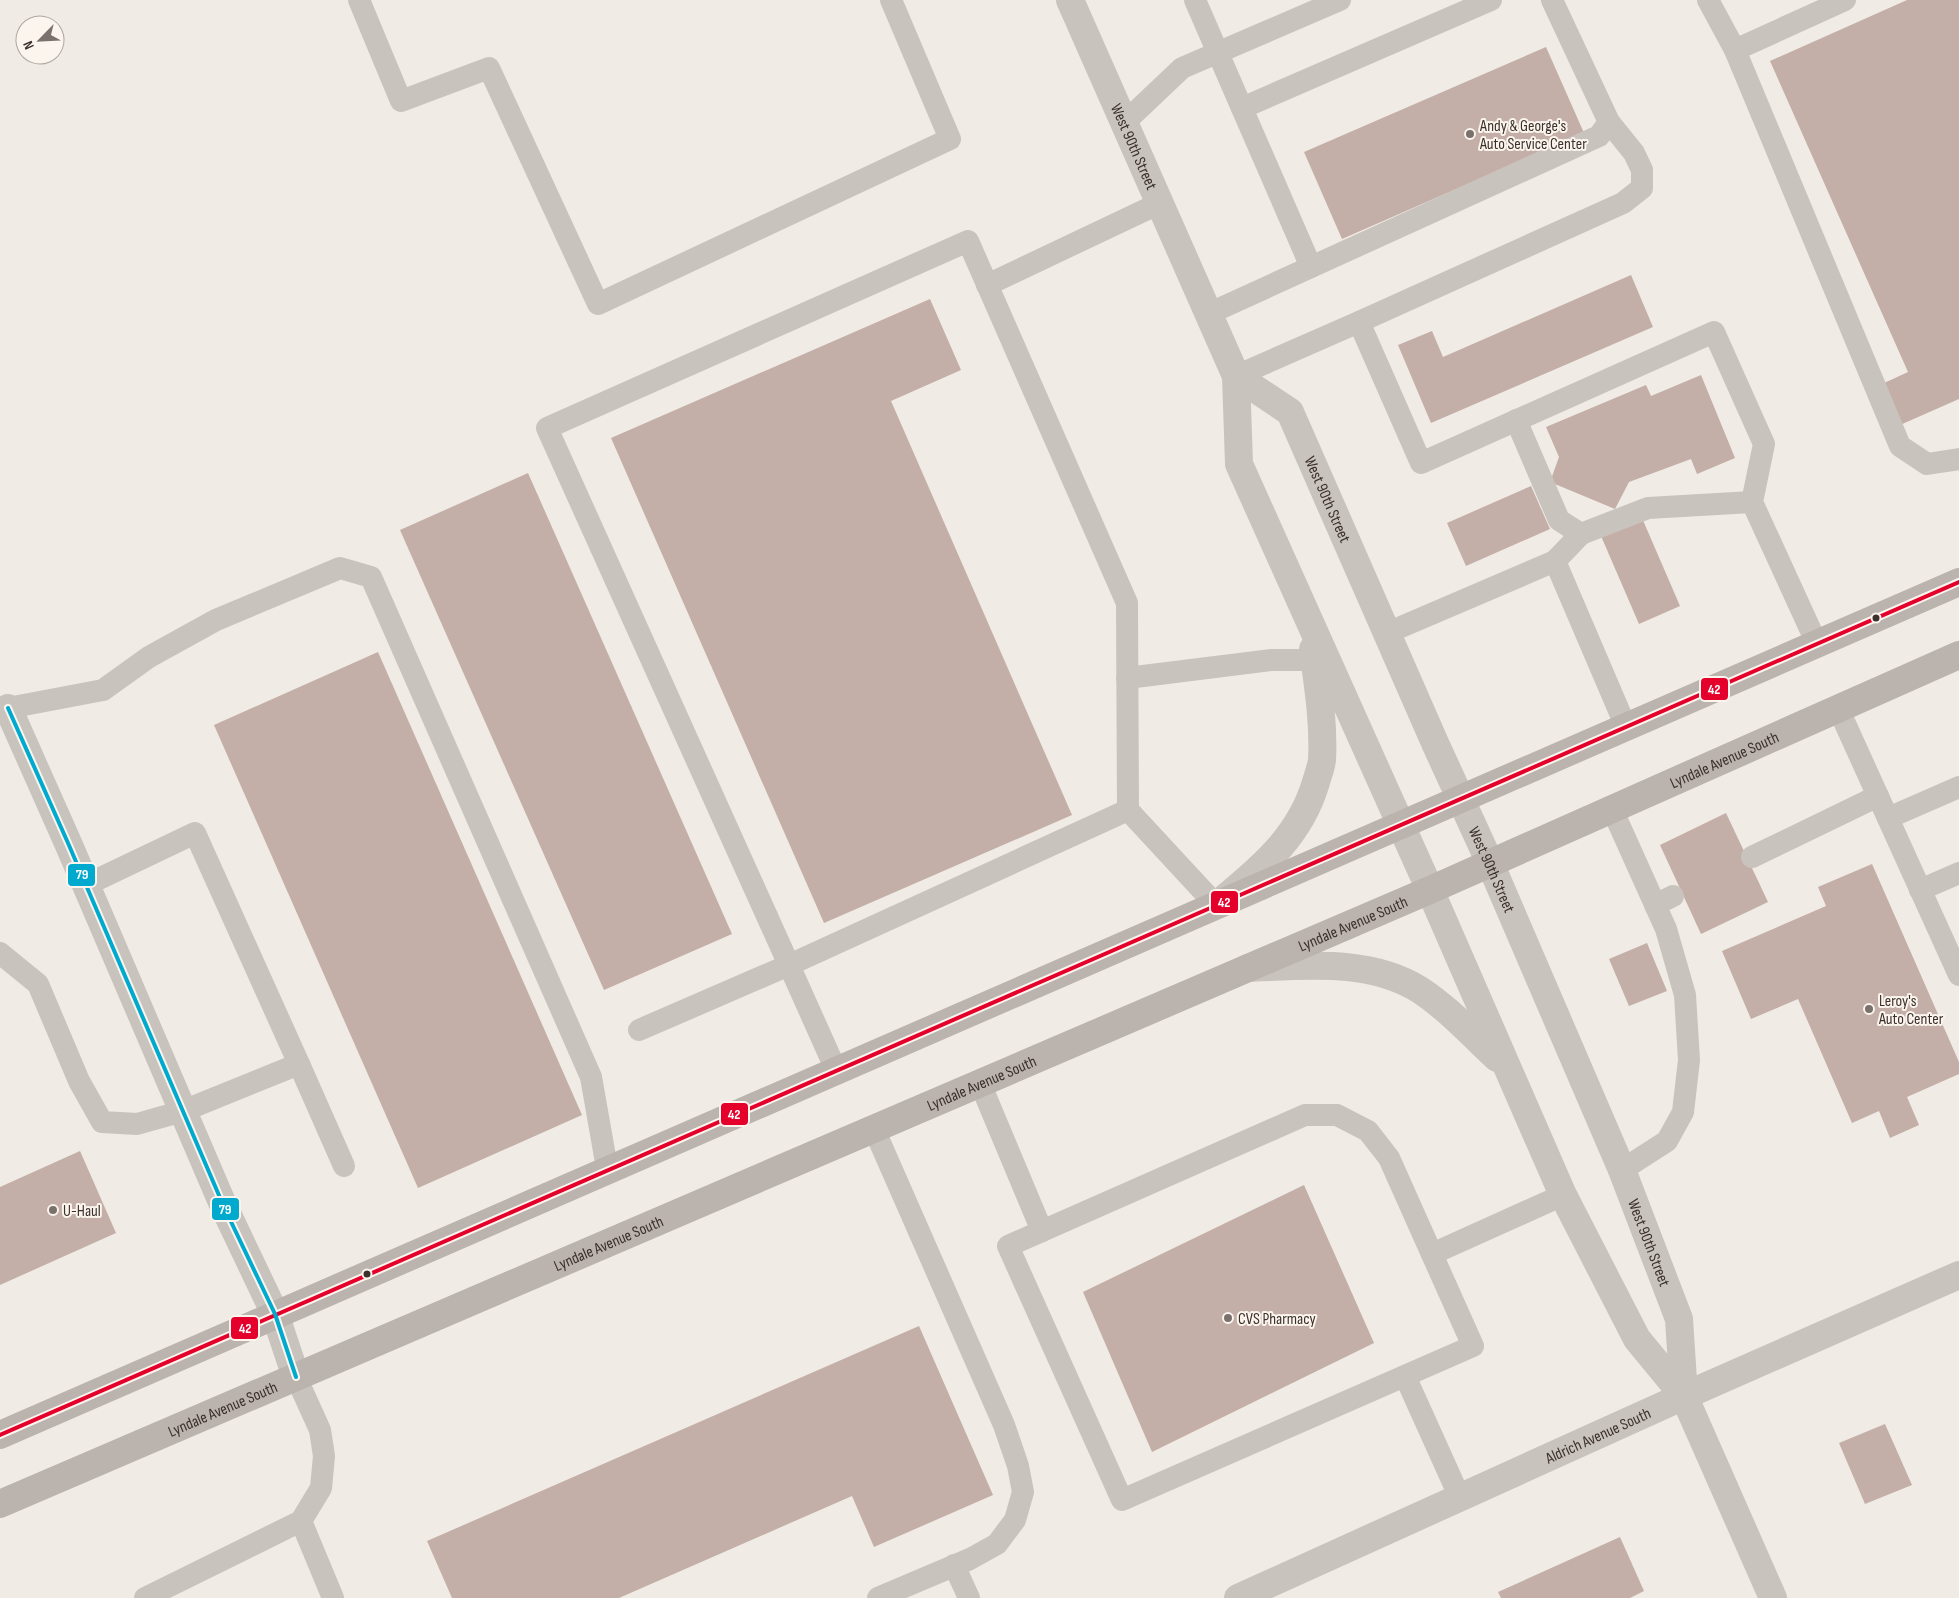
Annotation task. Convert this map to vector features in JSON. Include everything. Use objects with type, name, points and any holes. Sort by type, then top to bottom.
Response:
[{"type":"main road","points":[[0,1435],[607,1168],[1401,826],[1959,582]]},
{"type":"main road","name":"Lyndale Avenue South","points":[[0,1504],[1430,890],[1959,654]]},
{"type":"street","name":"West 90th Street","points":[[1070,0],[1236,376],[1239,464],[1564,1195],[1637,1340],[1684,1396],[1773,1598]]},
{"type":"street","name":"West 90th Street","points":[[1236,376],[1290,412],[1460,800],[1490,863],[1622,1170],[1679,1319],[1684,1396]]},
{"type":"street","points":[[1216,905],[1264,865],[1293,830],[1312,794],[1322,762],[1321,721],[1310,623]]},
{"type":"street","points":[[8,708],[224,1207],[275,1314],[296,1377]]},
{"type":"street","points":[[1247,968],[1324,965],[1356,968],[1387,975],[1418,989],[1445,1008],[1506,1067]]},
{"type":"street","name":"Aldrich Avenue South","points":[[1238,1598],[1684,1396],[1959,1275]]},
{"type":"lane","points":[[361,1],[401,101],[489,68],[598,304],[950,139],[891,0]]},
{"type":"lane","points":[[1195,0],[1311,267]]},
{"type":"lane","points":[[1124,123],[1182,68],[1340,0]]},
{"type":"lane","points":[[1242,108],[1490,0]]},
{"type":"lane","points":[[1236,376],[1624,203],[1642,188],[1642,170],[1634,152],[1609,122],[1552,0]]},
{"type":"lane","points":[[1708,0],[1735,50],[1900,446],[1926,464],[1959,459]]},
{"type":"lane","points":[[1735,50],[1845,0]]},
{"type":"lane","points":[[1208,314],[1599,136],[1609,122]]},
{"type":"lane","points":[[987,285],[1160,203]]},
{"type":"lane","points":[[836,1070],[547,428],[968,241],[1127,603],[1128,810],[1216,905]]},
{"type":"lane","points":[[1359,322],[1421,463],[1714,332],[1764,444],[1752,502],[1818,644]]},
{"type":"lane","points":[[1516,420],[1559,520],[1581,534]]},
{"type":"lane","points":[[1387,633],[1555,561],[1581,534],[1648,508],[1752,502]]},
{"type":"lane","points":[[1555,561],[1626,727]]},
{"type":"lane","points":[[8,708],[103,690],[149,657],[216,620],[340,568],[371,577],[591,1077],[607,1168]]},
{"type":"lane","points":[[1127,678],[1272,660],[1315,660]]},
{"type":"lane","points":[[1838,708],[1959,975]]},
{"type":"lane","points":[[1888,818],[1959,787]]},
{"type":"lane","points":[[1752,857],[1878,796]]},
{"type":"lane","points":[[1612,809],[1664,900],[1666,929],[1686,995],[1689,1060],[1683,1112],[1668,1141],[1622,1170]]},
{"type":"lane","points":[[640,1030],[789,965],[1128,810]]},
{"type":"lane","points":[[86,885],[195,833],[344,1166]]},
{"type":"lane","points":[[1920,890],[1959,873]]},
{"type":"lane","points":[[0,953],[38,984],[79,1081],[102,1122],[136,1124],[183,1111],[298,1064]]},
{"type":"lane","points":[[980,1083],[1042,1231]]},
{"type":"lane","points":[[1305,1115],[1337,1115],[1368,1131],[1389,1158],[1473,1346],[1122,1500],[1008,1246],[1042,1231],[1305,1115]]},
{"type":"lane","points":[[874,1128],[1004,1425],[1018,1466],[1024,1492],[1015,1520],[997,1544],[878,1598]]},
{"type":"lane","points":[[1432,1254],[1564,1195]]},
{"type":"lane","points":[[1405,1376],[1460,1498]]},
{"type":"lane","points":[[145,1598],[301,1521],[321,1488],[324,1456],[320,1430],[296,1377]]},
{"type":"lane","points":[[301,1521],[333,1598]]},
{"type":"lane","points":[[954,1565],[969,1598]]},
{"type":"building","points":[[1907,0],[1959,0],[1959,399],[1900,425],[1882,384],[1908,372],[1770,61]]},
{"type":"building","points":[[1546,47],[1584,133],[1342,239],[1304,152]]},
{"type":"building","points":[[1631,275],[1653,327],[1431,423],[1398,345],[1432,331],[1443,357]]},
{"type":"building","points":[[930,299],[961,370],[891,401],[1072,815],[824,923],[611,438]]},
{"type":"building","points":[[1701,375],[1735,458],[1697,474],[1691,459],[1629,482],[1615,509],[1550,482],[1559,457],[1546,427],[1646,385],[1651,396]]},
{"type":"building","points":[[528,473],[732,934],[604,990],[400,530]]},
{"type":"building","points":[[1531,486],[1550,529],[1466,566],[1447,523]]},
{"type":"building","points":[[1642,518],[1680,606],[1639,624],[1601,536]]},
{"type":"building","points":[[378,652],[582,1115],[418,1188],[214,725]]},
{"type":"building","points":[[1726,813],[1768,902],[1701,934],[1660,845]]},
{"type":"building","name":"Leroy's Auto Center","points":[[1872,864],[1959,1062],[1959,1074],[1907,1097],[1919,1125],[1890,1138],[1879,1111],[1852,1123],[1798,999],[1751,1019],[1722,951],[1826,906],[1818,887]]},
{"type":"building","points":[[1647,943],[1667,991],[1629,1006],[1609,959]]},
{"type":"building","name":"U-Haul","points":[[80,1151],[116,1233],[0,1285],[0,1187]]},
{"type":"building","name":"CVS Pharmacy","points":[[1304,1185],[1374,1343],[1152,1452],[1083,1292]]},
{"type":"building","points":[[919,1326],[993,1495],[874,1547],[852,1496],[619,1598],[452,1598],[427,1541]]},
{"type":"building","points":[[1885,1424],[1912,1485],[1865,1504],[1839,1443]]},
{"type":"building","points":[[1620,1537],[1644,1591],[1630,1598],[1501,1598],[1498,1592]]},
{"type":"transit line","name":"42","points":[[0,1435],[1959,582]]},
{"type":"transit line","name":"79","points":[[8,708],[224,1207],[275,1314],[296,1377]]},
{"type":"place","name":"Andy & George's Auto Service Center","points":[[1470,134]]},
{"type":"place","name":"Leroy's Auto Center","points":[[1869,1009]]},
{"type":"place","name":"U-Haul","points":[[53,1210]]},
{"type":"place","name":"CVS Pharmacy","points":[[1228,1318]]}]
